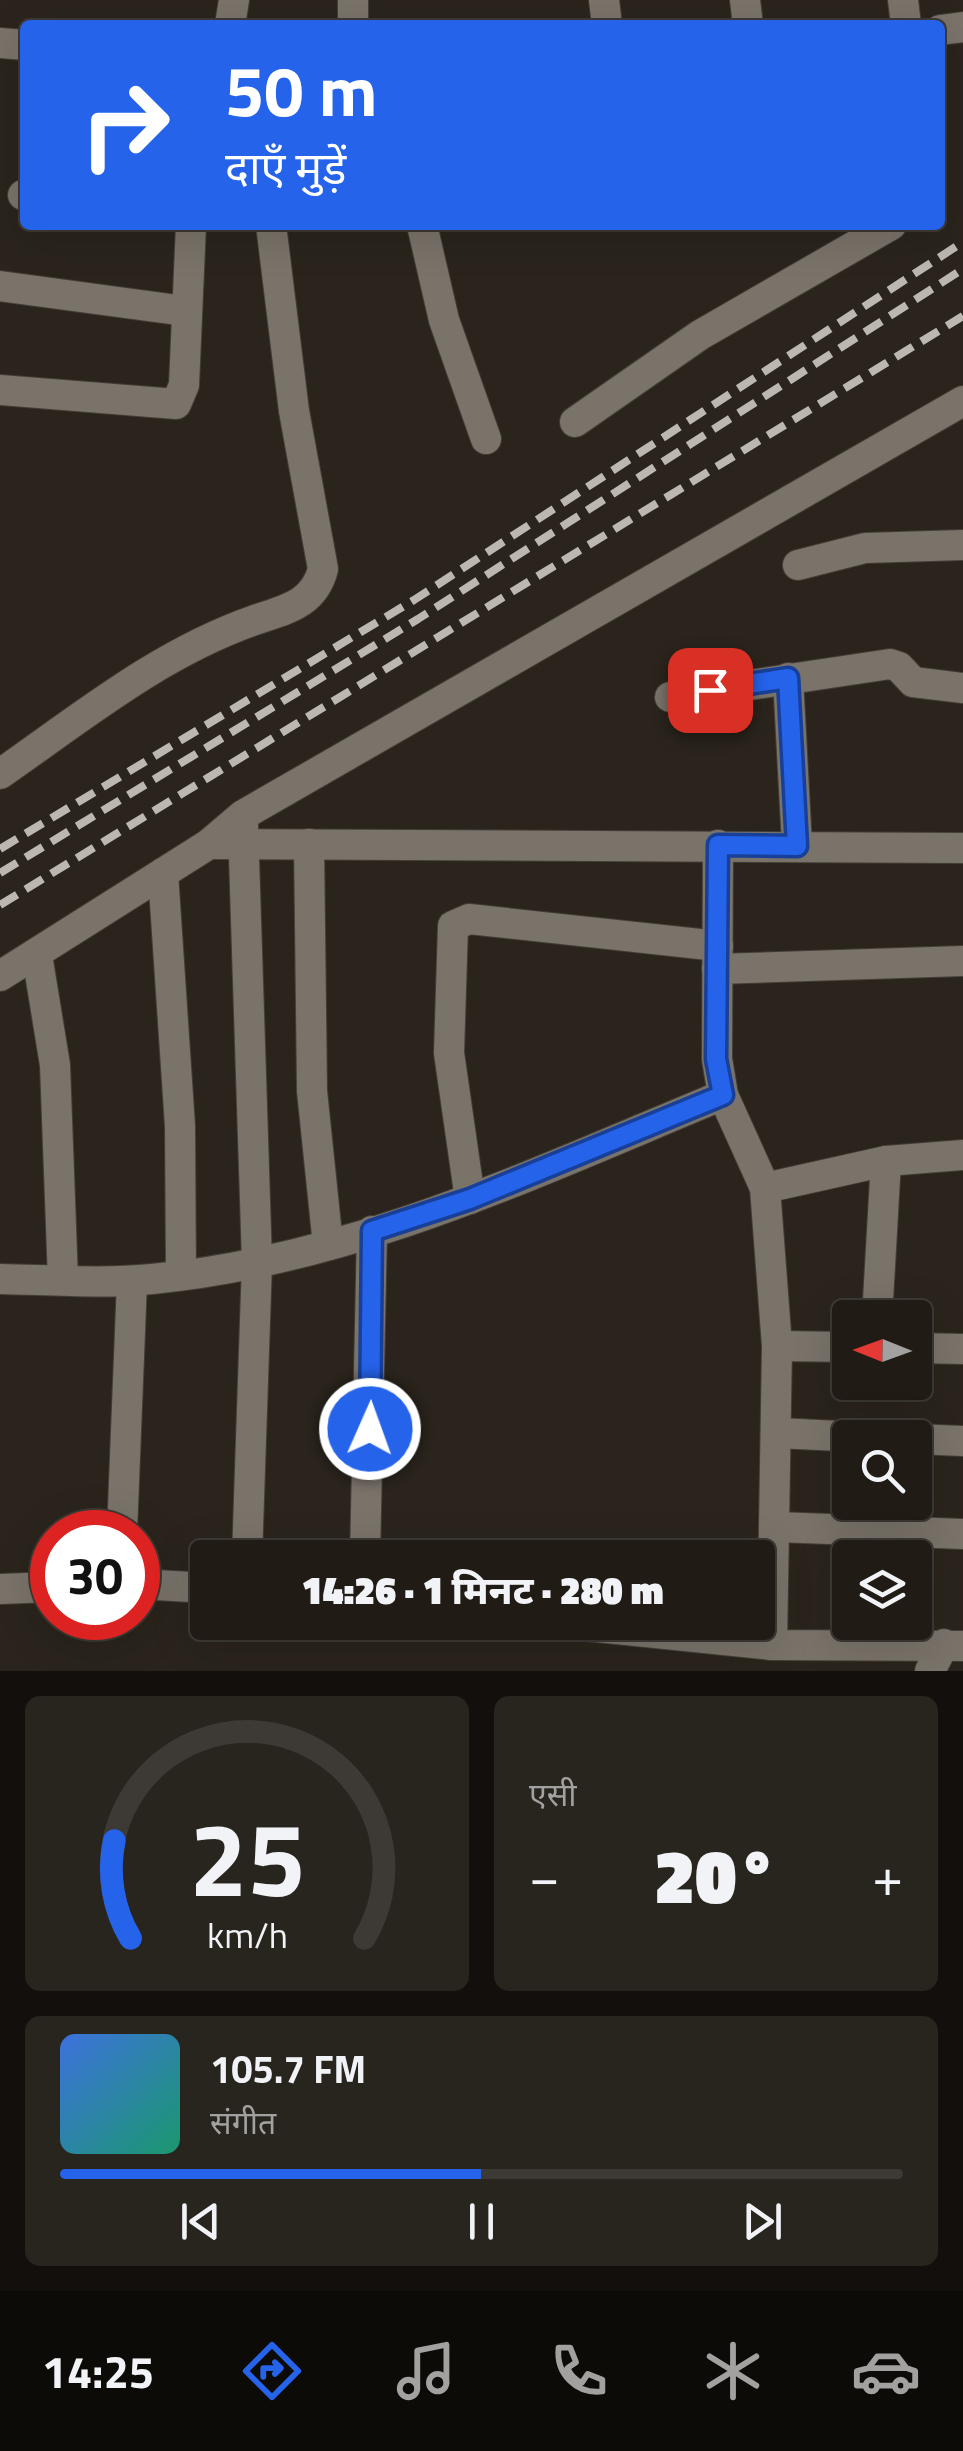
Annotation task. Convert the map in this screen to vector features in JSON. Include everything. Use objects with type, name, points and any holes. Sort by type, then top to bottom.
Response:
[{"type":"street","points":[[0,390],[176,404],[184,385],[191,230]]},
{"type":"street","points":[[0,774],[172,654],[294,606],[318,588],[323,569],[294,411],[273,230]]},
{"type":"street","points":[[423,230],[444,320],[486,438]]},
{"type":"street","points":[[575,422],[700,335],[883,230]]},
{"type":"street","points":[[0,286],[185,311]]},
{"type":"street","points":[[0,976],[209,844],[243,829],[958,407]]},
{"type":"street","points":[[798,565],[865,548],[963,545]]},
{"type":"street","points":[[670,696],[890,664],[900,666],[913,682],[963,688]]},
{"type":"street","points":[[788,678],[797,846]]},
{"type":"street","points":[[243,829],[309,844],[963,848]]},
{"type":"street","points":[[243,829],[256,1262],[248,1540]]},
{"type":"street","points":[[309,844],[312,1091],[328,1245]]},
{"type":"street","points":[[718,845],[716,1059],[723,1095],[766,1188],[777,1346],[772,1644]]},
{"type":"street","points":[[163,873],[180,1126],[181,1275]]},
{"type":"street","points":[[470,1199],[450,1068],[453,926],[469,919],[718,958],[963,961]]},
{"type":"street","points":[[37,954],[54,1065],[63,1280]]},
{"type":"street","points":[[0,1279],[132,1280],[181,1275],[328,1245],[470,1199],[723,1095]]},
{"type":"street","points":[[766,1188],[886,1162],[963,1156]]},
{"type":"street","points":[[878,1300],[886,1162]]},
{"type":"street","points":[[365,1540],[372,1231]]},
{"type":"street","points":[[123,1510],[132,1280]]},
{"type":"street","points":[[777,1346],[832,1347]]},
{"type":"street","points":[[932,1348],[963,1349]]},
{"type":"street","points":[[777,1434],[832,1436]]},
{"type":"street","points":[[932,1439],[963,1440]]},
{"type":"street","points":[[776,1528],[963,1534]]},
{"type":"street","points":[[160,1585],[190,1587]]},
{"type":"street","points":[[0,1589],[30,1588]]},
{"type":"street","points":[[731,1640],[946,1654]]},
{"type":"railway","points":[[0,849],[414,600],[963,242]]},
{"type":"railway","points":[[0,873],[418,619],[963,269]]},
{"type":"railway","points":[[0,905],[963,316]]},
{"type":"route","points":[[370,1429],[372,1231],[470,1199],[723,1095],[716,1059],[718,845],[797,846],[788,678],[710,690]]}]
